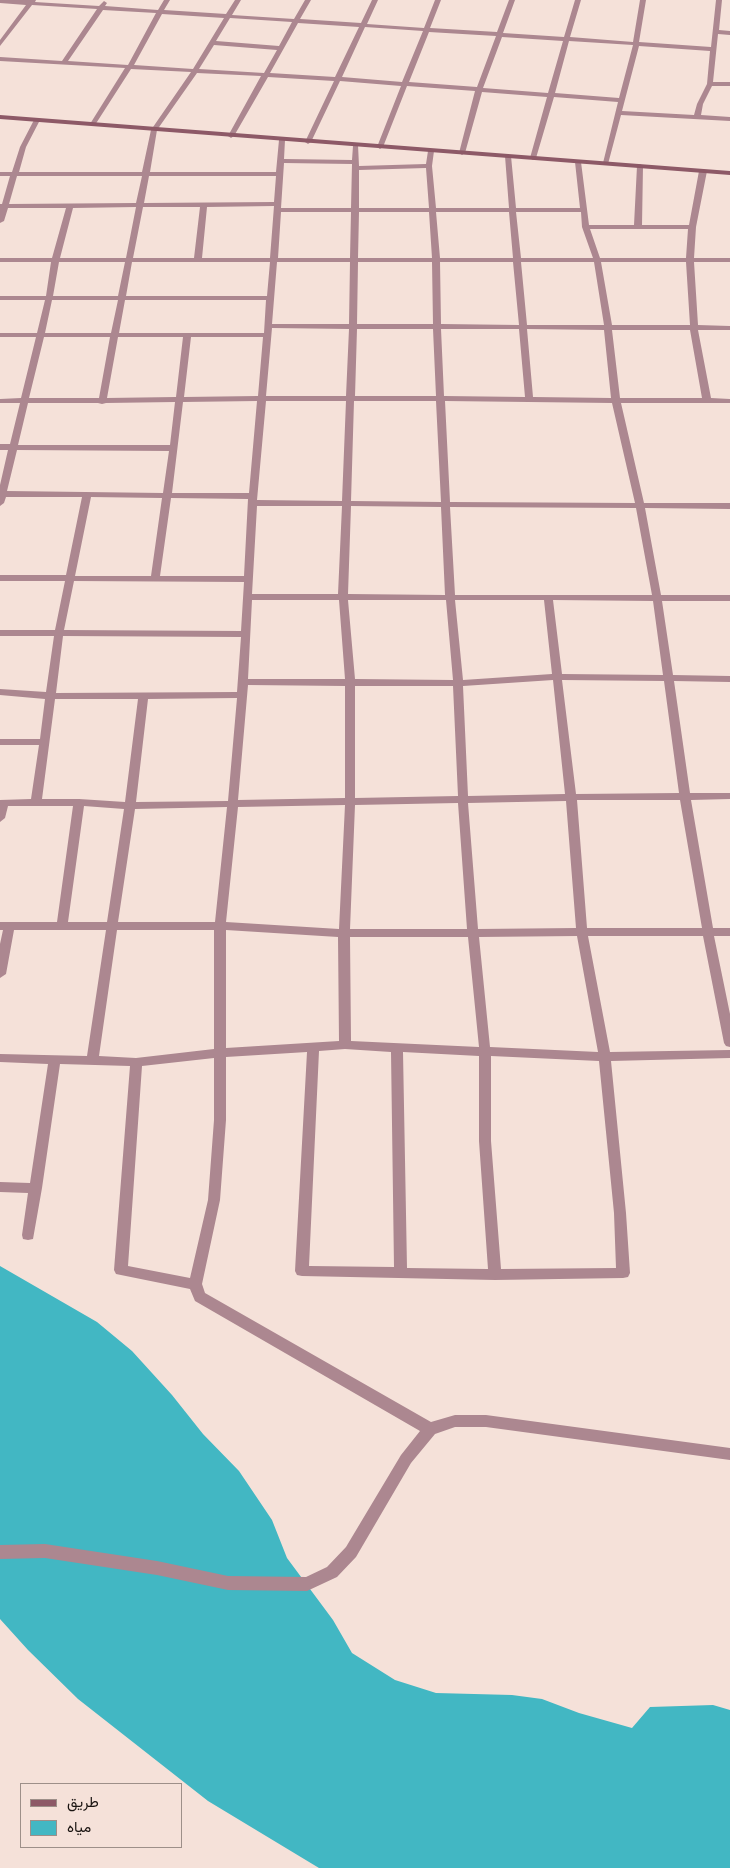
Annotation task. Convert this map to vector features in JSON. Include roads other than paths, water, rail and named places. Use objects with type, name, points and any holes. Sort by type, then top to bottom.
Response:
[{"type":"street","points":[[63,64],[106,0]]},
{"type":"street","points":[[93,124],[130,66],[167,0]]},
{"type":"street","points":[[102,402],[154,130],[195,70],[238,0]]},
{"type":"street","points":[[230,136],[308,0]]},
{"type":"street","points":[[308,142],[375,0]]},
{"type":"street","points":[[380,147],[438,0]]},
{"type":"street","points":[[462,153],[479,90],[512,0]]},
{"type":"street","points":[[533,158],[578,0]]},
{"type":"street","points":[[606,163],[636,44],[643,0]]},
{"type":"street","points":[[697,116],[700,104],[710,84],[719,0]]},
{"type":"street","points":[[0,1],[32,1],[362,26],[715,49]]},
{"type":"street","points":[[0,44],[32,1]]},
{"type":"street","points":[[716,32],[730,33]]},
{"type":"street","points":[[212,43],[280,48]]},
{"type":"street","points":[[0,59],[195,70],[621,100]]},
{"type":"street","points":[[710,84],[730,84]]},
{"type":"street","points":[[620,113],[730,119]]},
{"type":"street","points":[[0,117],[356,146],[730,173]]},
{"type":"street","points":[[0,221],[2,206],[15,174],[23,147],[36,120]]},
{"type":"street","points":[[282,140],[247,579],[233,803],[220,926],[220,1120],[214,1200],[194,1284],[200,1297],[430,1429]]},
{"type":"street","points":[[345,1046],[344,933],[350,801],[350,682],[343,596],[353,326],[356,146]]},
{"type":"street","points":[[431,151],[429,166],[436,259],[437,327],[450,597],[458,683],[463,800],[473,932],[485,1052],[485,1141],[495,1275]]},
{"type":"street","points":[[508,156],[529,399]]},
{"type":"street","points":[[280,161],[429,166]]},
{"type":"street","points":[[578,162],[586,227],[597,260],[608,327],[616,401],[640,506],[657,597],[685,796],[708,932],[730,1043]]},
{"type":"street","points":[[638,227],[640,166]]},
{"type":"street","points":[[703,171],[692,227],[690,260],[694,328],[707,401]]},
{"type":"street","points":[[0,174],[279,174]]},
{"type":"street","points":[[70,205],[55,261],[49,298],[1,497],[87,494],[346,503],[730,506]]},
{"type":"street","points":[[2,206],[204,205],[354,209],[584,210]]},
{"type":"street","points":[[198,260],[204,205]]},
{"type":"street","points":[[586,227],[692,227]]},
{"type":"street","points":[[0,260],[730,260]]},
{"type":"street","points":[[0,298],[270,298]]},
{"type":"street","points":[[0,336],[187,335],[353,326],[730,328]]},
{"type":"street","points":[[155,579],[174,448],[187,335]]},
{"type":"street","points":[[0,401],[102,402],[349,398],[730,401]]},
{"type":"street","points":[[0,446],[174,448]]},
{"type":"street","points":[[36,802],[59,634],[87,494]]},
{"type":"street","points":[[0,578],[247,579]]},
{"type":"street","points":[[246,597],[730,598]]},
{"type":"street","points":[[313,1048],[302,1271],[495,1275],[623,1273],[620,1213],[605,1057],[582,932],[571,797],[548,598]]},
{"type":"street","points":[[0,633],[244,634]]},
{"type":"street","points":[[242,682],[458,683],[556,677],[730,679]]},
{"type":"street","points":[[0,692],[52,696],[240,695]]},
{"type":"street","points":[[92,1060],[130,806],[143,696]]},
{"type":"street","points":[[0,742],[44,742]]},
{"type":"street","points":[[0,818],[1,803],[79,802],[130,806],[571,797],[730,796]]},
{"type":"street","points":[[62,926],[79,802]]},
{"type":"street","points":[[0,974],[4,926],[220,926],[344,933],[730,932]]},
{"type":"street","points":[[0,1058],[136,1062],[221,1053],[345,1046],[397,1046],[605,1057],[730,1054]]},
{"type":"street","points":[[397,1046],[401,1272]]},
{"type":"street","points":[[28,1235],[55,1059]]},
{"type":"street","points":[[136,1062],[121,1270],[194,1284]]},
{"type":"street","points":[[0,1188],[36,1188]]},
{"type":"street","points":[[0,1552],[45,1551],[157,1568],[228,1583],[307,1584],[332,1572],[351,1552],[406,1459],[430,1429],[455,1421],[486,1421],[730,1454]]},
{"type":"water","points":[[0,1266],[97,1322],[132,1351],[172,1395],[203,1434],[239,1471],[272,1520],[287,1558],[333,1620],[352,1653],[395,1680],[436,1693],[512,1695],[542,1699],[579,1713],[632,1728],[650,1707],[713,1705],[730,1710],[730,1868],[319,1868],[208,1801],[78,1699],[28,1650],[0,1619]]}]
